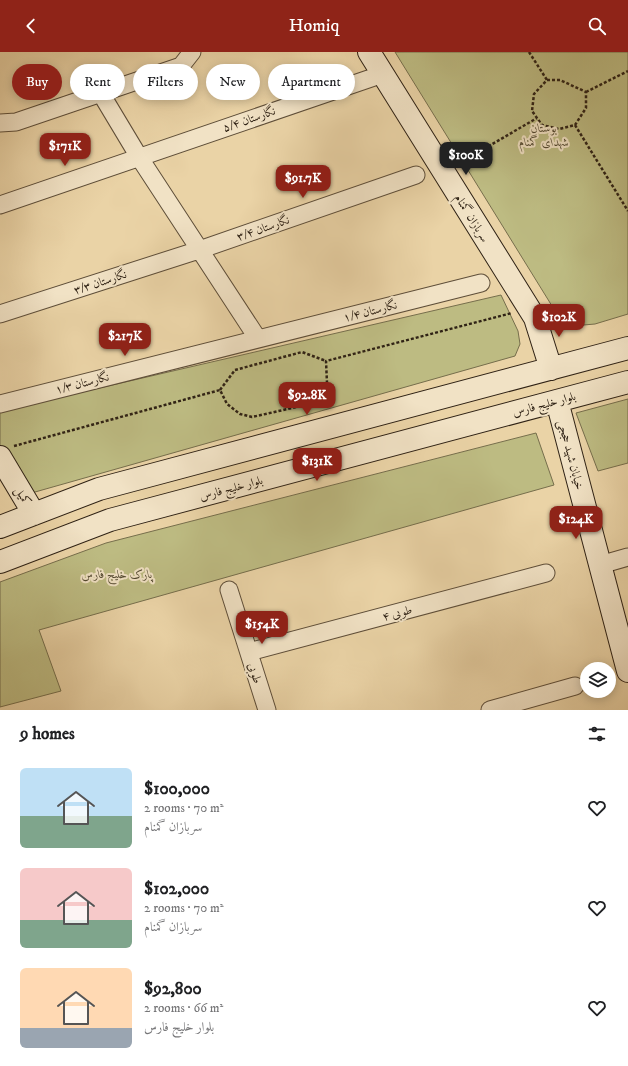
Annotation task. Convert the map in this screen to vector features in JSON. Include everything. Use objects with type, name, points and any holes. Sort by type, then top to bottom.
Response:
[{"type":"main road","name":"سربازان گمنام","points":[[369,52],[535,318],[551,368]]},
{"type":"main road","points":[[0,527],[99,489],[628,348]]},
{"type":"main road","name":"بلوار خلیج فارس","points":[[0,562],[110,520],[628,382]]},
{"type":"main road","name":"خیابان شهید حججی","points":[[557,401],[628,671]]},
{"type":"main road","name":"کمیل","points":[[4,452],[34,514]]},
{"type":"street","points":[[125,84],[181,66],[192,52]]},
{"type":"street","name":"نگارستان ۵/۴","points":[[0,205],[383,74]]},
{"type":"street","points":[[0,123],[16,122],[78,100]]},
{"type":"street","points":[[105,100],[139,157],[258,339]]},
{"type":"street","name":"نگارستان ۳/۴","points":[[199,250],[416,175]]},
{"type":"street","name":"نگارستان ۳/۳","points":[[0,314],[199,250]]},
{"type":"street","name":"نگارستان ۱/۴","points":[[258,339],[481,283]]},
{"type":"street","name":"نگارستان ۱/۳","points":[[0,404],[258,339]]},
{"type":"street","points":[[600,565],[628,557]]},
{"type":"street","name":"طوبی ۴","points":[[249,652],[546,573]]},
{"type":"street","name":"طوبی","points":[[229,590],[267,710]]},
{"type":"street","points":[[490,710],[575,686]]},
{"type":"path","points":[[529,52],[547,80]]},
{"type":"path","points":[[586,92],[628,71]]},
{"type":"path","points":[[547,80],[560,80],[586,92],[586,108],[575,125],[559,129],[542,125],[532,111],[534,94],[547,80]]},
{"type":"path","points":[[444,172],[537,118]]},
{"type":"path","points":[[575,125],[628,211]]},
{"type":"path","points":[[4,452],[220,390],[235,370],[302,352],[326,361],[489,320],[529,308]]},
{"type":"path","points":[[220,390],[227,404],[240,414],[252,417],[310,404],[322,395],[327,383],[326,361]]},
{"type":"green space","name":"بوستان شهدای گمنام","points":[[395,52],[628,52],[628,314],[595,324],[572,326],[552,306]]},
{"type":"green space","points":[[501,295],[518,331],[520,344],[515,356],[28,494],[0,453],[0,411]]},
{"type":"green space","points":[[628,399],[628,463],[598,471],[576,413]]},
{"type":"green space","name":"پارک خلیج فارس","points":[[536,433],[554,485],[39,630],[61,691],[0,707],[0,582],[106,543]]}]
